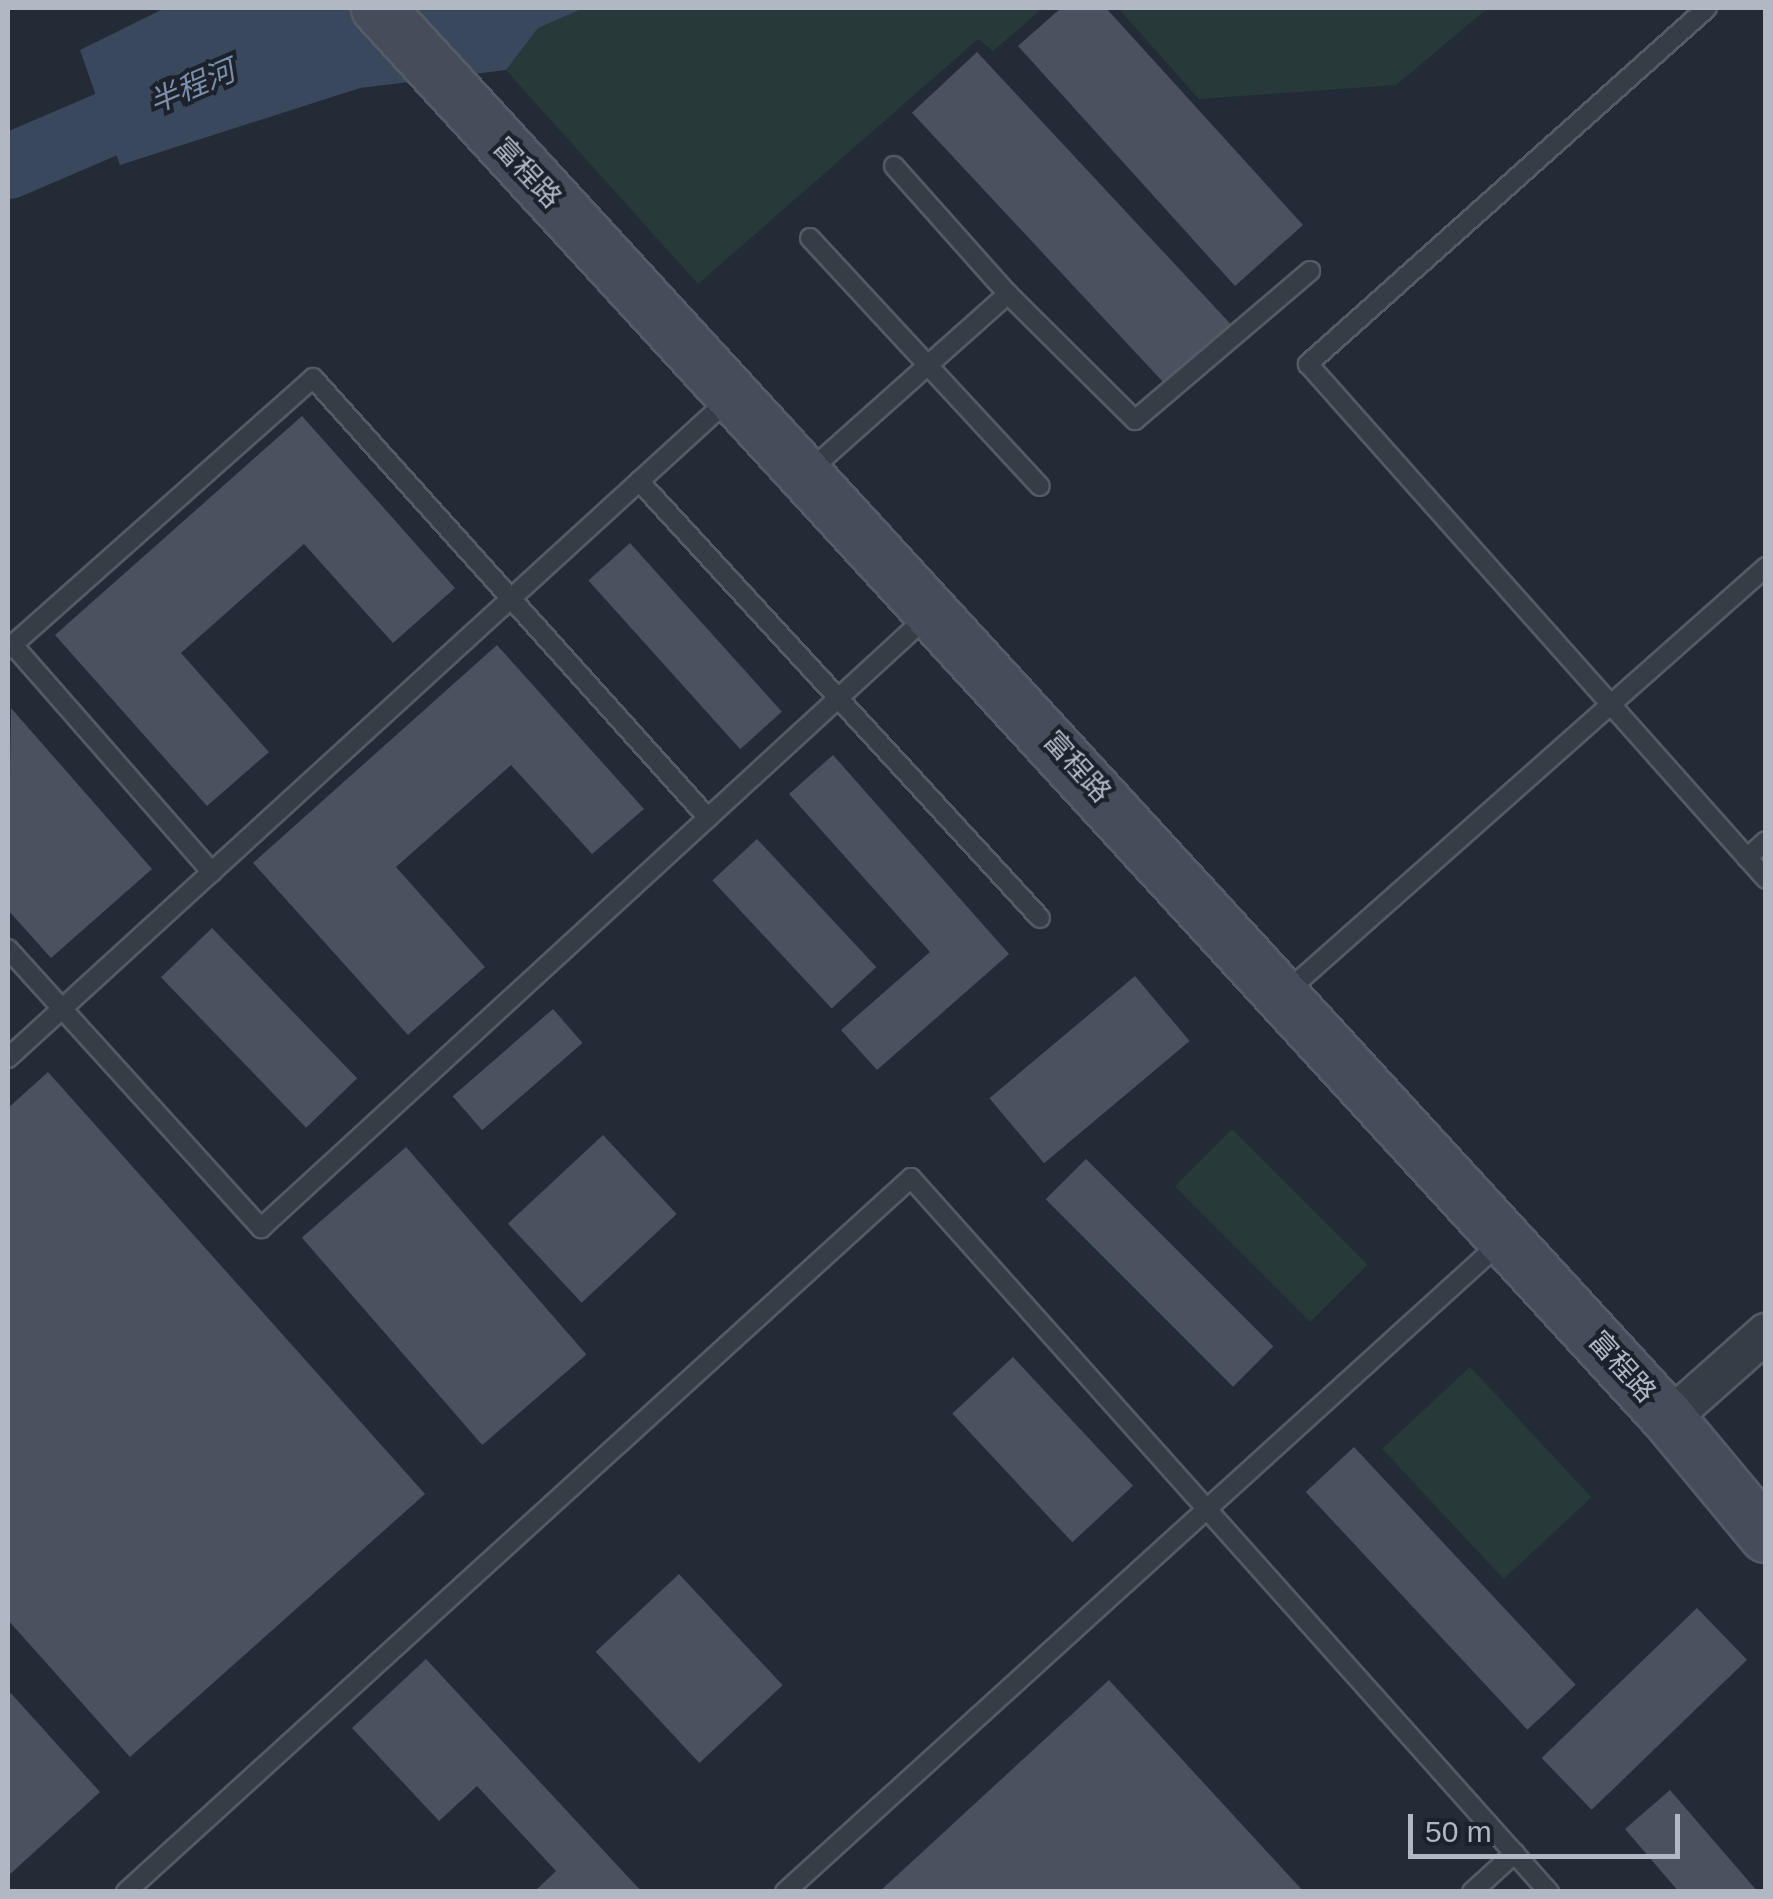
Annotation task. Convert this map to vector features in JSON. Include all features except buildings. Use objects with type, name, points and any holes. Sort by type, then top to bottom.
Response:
[{"type":"main road","name":"富程路","points":[[378,8],[463,105],[736,392],[1284,994],[1669,1419],[1766,1536]]},
{"type":"street","points":[[1669,1419],[1766,1333]]},
{"type":"lane","points":[[1707,8],[1308,364],[1766,879]]},
{"type":"lane","points":[[894,166],[1008,294],[1135,420],[1310,271]]},
{"type":"lane","points":[[810,238],[1040,486]]},
{"type":"lane","points":[[808,472],[1008,294]]},
{"type":"lane","points":[[212,872],[10,647],[313,378],[708,818]]},
{"type":"lane","points":[[8,1058],[736,392]]},
{"type":"lane","points":[[639,481],[1040,918]]},
{"type":"lane","points":[[1284,994],[1766,567]]},
{"type":"lane","points":[[8,949],[261,1228],[934,611]]},
{"type":"lane","points":[[1747,858],[1766,841]]},
{"type":"lane","points":[[126,1892],[911,1178],[1549,1892]]},
{"type":"lane","points":[[785,1892],[1505,1238]]},
{"type":"lane","points":[[1472,1892],[1515,1853]]},
{"type":"shaded area","points":[[584,8],[1043,8],[993,51],[978,39],[698,284],[506,70],[538,28]]},
{"type":"shaded area","points":[[1118,8],[1488,8],[1396,85],[1199,99]]},
{"type":"shaded area","points":[[1232,1129],[1368,1265],[1310,1322],[1175,1186]]},
{"type":"shaded area","points":[[1470,1367],[1591,1497],[1504,1579],[1382,1449]]},
{"type":"water","points":[[165,8],[584,8],[538,28],[506,70],[360,88],[120,165],[80,50]]},
{"type":"waterway","name":"半程河","points":[[8,166],[185,90]]}]
